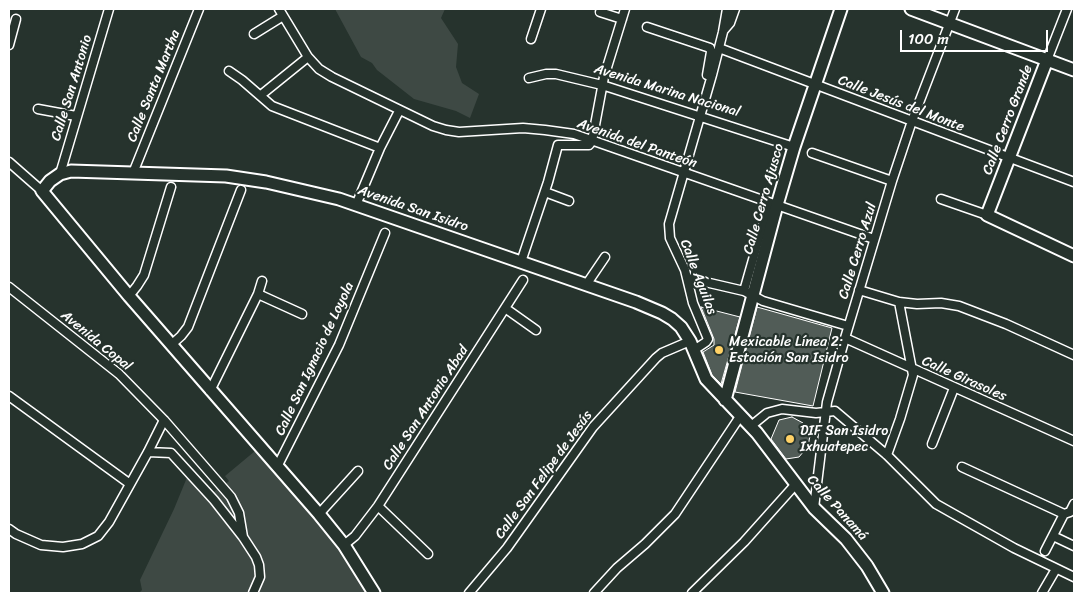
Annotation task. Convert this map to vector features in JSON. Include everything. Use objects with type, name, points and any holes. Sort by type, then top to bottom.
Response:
[{"type":"street","name":"Calle San Antonio","points":[[60,174],[109,9]]},
{"type":"street","name":"Calle Santa Martha","points":[[133,173],[199,9]]},
{"type":"street","points":[[531,39],[542,9]]},
{"type":"street","points":[[521,262],[545,192],[558,145],[589,145],[592,141],[602,85],[625,9]]},
{"type":"street","name":"Calle Águilas","points":[[692,345],[706,342],[708,339],[693,303],[688,278],[673,247],[668,230],[708,89],[727,9]]},
{"type":"street","name":"Calle Águilas","points":[[723,32],[730,23],[735,9]]},
{"type":"street","name":"Calle Cerro Ajusco","points":[[726,400],[749,294],[794,147],[841,9]]},
{"type":"street","points":[[912,9],[1074,70]]},
{"type":"street","name":"Calle Cerro Azul","points":[[814,508],[826,412],[848,326],[912,121],[955,9]]},
{"type":"street","name":"Calle Cerro Grande","points":[[987,215],[1068,9]]},
{"type":"street","points":[[254,34],[281,12]]},
{"type":"street","name":"Avenida del Panteón","points":[[281,12],[308,58],[319,69],[332,78],[400,111],[446,130],[459,132],[523,128],[574,134],[874,239]]},
{"type":"street","points":[[600,12],[622,19]]},
{"type":"street","points":[[9,45],[16,19]]},
{"type":"street","points":[[647,27],[710,48],[712,51],[707,81],[708,89]]},
{"type":"street","name":"Calle Jesús del Monte","points":[[718,48],[1074,182]]},
{"type":"street","points":[[261,95],[308,58]]},
{"type":"street","points":[[229,71],[261,95],[272,106],[380,148]]},
{"type":"street","name":"Avenida Marina Nacional","points":[[529,78],[556,74],[602,85],[794,147]]},
{"type":"street","points":[[38,109],[76,116]]},
{"type":"street","points":[[356,205],[380,148],[400,111]]},
{"type":"street","points":[[812,153],[892,181]]},
{"type":"street","points":[[9,162],[42,191],[171,345],[319,514],[344,545],[374,593]]},
{"type":"street","name":"Avenida San Isidro","points":[[60,174],[71,171],[246,178],[356,205],[662,313],[681,327],[692,345],[706,379],[726,400]]},
{"type":"street","points":[[42,191],[50,181],[60,174]]},
{"type":"street","points":[[129,296],[144,275],[172,187]]},
{"type":"street","points":[[171,345],[188,327],[241,190]]},
{"type":"street","points":[[545,192],[569,201]]},
{"type":"street","points":[[941,199],[987,215],[1074,256]]},
{"type":"street","name":"Calle San Ignacio de Loyola","points":[[277,467],[339,344],[385,233]]},
{"type":"street","points":[[586,285],[605,257]]},
{"type":"street","points":[[688,278],[749,294],[763,301],[848,326]]},
{"type":"street","name":"Calle San Antonio Abad","points":[[344,545],[355,536],[378,506],[523,280]]},
{"type":"street","points":[[210,390],[258,294],[262,281]]},
{"type":"street","name":"Avenida Copal","points":[[9,287],[119,374],[164,420],[231,497],[240,513],[243,537]]},
{"type":"street","points":[[859,290],[899,302],[917,304],[940,303],[959,306],[1006,324],[1074,355]]},
{"type":"street","points":[[258,294],[302,314]]},
{"type":"street","points":[[887,455],[910,388],[913,370],[899,302]]},
{"type":"street","points":[[505,308],[536,330]]},
{"type":"street","name":"Calle Girasoles","points":[[845,338],[1074,441]]},
{"type":"street","name":"Calle San Felipe de Jesús","points":[[469,593],[507,548],[593,427],[662,353],[674,348],[692,345]]},
{"type":"street","points":[[932,444],[954,388]]},
{"type":"street","points":[[9,396],[130,484]]},
{"type":"street","name":"Calle Panamá","points":[[726,400],[751,426],[814,508],[851,544],[868,566],[883,593]]},
{"type":"street","points":[[751,426],[767,413],[782,409],[816,413],[831,411],[838,413],[887,455],[936,504],[1014,548],[1074,577]]},
{"type":"street","points":[[594,593],[617,568],[645,544],[675,514],[741,415]]},
{"type":"street","points":[[9,529],[41,545],[63,547],[82,544],[98,536],[110,522],[164,420]]},
{"type":"street","points":[[148,452],[171,453],[182,441]]},
{"type":"street","name":"Avenida Copal","points":[[171,453],[243,537],[256,557],[260,565],[260,577],[253,593]]},
{"type":"street","points":[[962,467],[1064,514],[1070,512],[1074,504]]},
{"type":"street","points":[[319,514],[358,471]]},
{"type":"street","points":[[205,491],[217,480]]},
{"type":"street","points":[[692,593],[744,542],[795,485]]},
{"type":"street","points":[[378,506],[428,554]]},
{"type":"street","points":[[1045,551],[1064,514]]},
{"type":"street","points":[[1053,536],[1074,546]]},
{"type":"street","points":[[1042,593],[1056,569]]},
{"type":"shaded area","points":[[335,9],[445,9],[441,18],[458,44],[456,67],[462,83],[479,94],[470,118],[456,111],[414,99],[377,70],[372,63],[361,57]]},
{"type":"shaded area","points":[[255,451],[339,546],[367,593],[139,593],[142,590],[140,580],[188,475],[213,493],[229,481],[225,476]]},
{"type":"building","name":"Mexicable Línea 2: Estación San Isidro","points":[[701,307],[740,317],[721,384],[712,375],[703,352],[714,345],[714,339]]},
{"type":"building","points":[[757,307],[832,328],[813,406],[735,392]]},
{"type":"building","name":"DIF San Isidro Ixhuatepec","points":[[792,417],[803,423],[810,436],[808,446],[799,457],[786,459],[771,439],[779,420]]},
{"type":"place","name":"Mexicable Línea 2: Estación San Isidro","points":[[719,350]]},
{"type":"place","name":"DIF San Isidro Ixhuatepec","points":[[790,439]]}]
